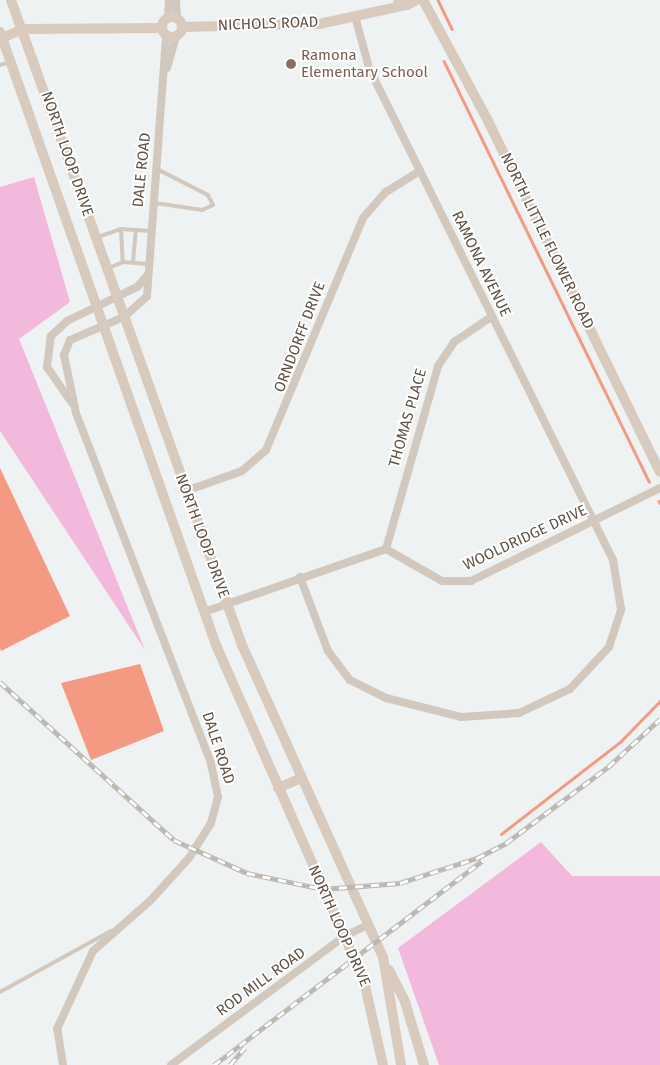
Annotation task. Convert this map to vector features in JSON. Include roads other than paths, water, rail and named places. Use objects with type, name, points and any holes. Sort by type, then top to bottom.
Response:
[{"type":"main road","name":"NORTH LOOP DRIVE","points":[[11,0],[23,29],[226,604],[299,779],[383,957],[401,1065]]},
{"type":"main road","name":"NICHOLS ROAD","points":[[176,21],[319,24],[383,9],[393,0]]},
{"type":"main road","name":"NORTH LITTLE FLOWER ROAD","points":[[423,0],[660,472]]},
{"type":"main road","points":[[408,3],[430,12]]},
{"type":"main road","name":"NICHOLS ROAD","points":[[383,9],[390,12],[408,3]]},
{"type":"main road","points":[[168,33],[176,21]]},
{"type":"main road","points":[[168,33],[176,21]]},
{"type":"main road","points":[[1,36],[23,29],[168,33]]},
{"type":"main road","name":"NORTH LOOP DRIVE","points":[[1,36],[5,64],[96,308],[204,612],[278,788],[345,936],[372,1003],[383,1065]]},
{"type":"main road","points":[[278,788],[299,779]]},
{"type":"main road","points":[[383,957],[405,1002],[424,1065]]},
{"type":"street","points":[[169,0],[176,21]]},
{"type":"street","points":[[176,0],[176,21]]},
{"type":"street","name":"RAMONA AVENUE","points":[[300,577],[328,651],[343,674],[368,692],[461,717],[519,713],[581,681],[601,660],[617,629],[620,583],[593,522],[369,68],[355,16]]},
{"type":"street","name":"DALE ROAD","points":[[63,1065],[58,1025],[85,964],[111,931],[150,901],[195,852],[215,814],[218,786],[73,404],[65,346],[102,326],[124,317],[147,296],[152,202],[167,68],[168,33]]},
{"type":"street","name":"ORNDORFF DRIVE","points":[[186,491],[247,468],[266,450],[363,218],[386,192],[420,171]]},
{"type":"street","name":"DALE ROAD","points":[[73,404],[50,375],[46,348],[59,326],[138,287],[147,276]]},
{"type":"street","name":"THOMAS PLACE","points":[[386,549],[438,366],[454,342],[492,317]]},
{"type":"street","name":"WOOLDRIDGE DRIVE","points":[[386,549],[436,578],[461,582],[487,575],[660,488]]},
{"type":"street","points":[[204,612],[300,577],[386,549]]},
{"type":"street","name":"ROD MILL ROAD","points":[[171,1065],[345,936],[368,925]]},
{"type":"lane","points":[[152,202],[202,210],[213,205],[208,195],[156,168]]},
{"type":"lane","points":[[96,238],[121,229],[150,231]]},
{"type":"lane","points":[[121,229],[123,262]]},
{"type":"lane","points":[[133,262],[136,230]]},
{"type":"lane","points":[[107,268],[123,262],[148,264]]},
{"type":"lane","points":[[0,992],[111,931]]},
{"type":"waterway","points":[[438,0],[452,29]]},
{"type":"waterway","points":[[444,61],[649,482]]},
{"type":"waterway","points":[[501,834],[620,742],[660,701]]},
{"type":"railway","points":[[0,682],[174,840],[247,873],[323,889],[400,883],[477,858],[506,843],[608,767],[660,719]]},
{"type":"railway","points":[[214,1065],[482,861]]},
{"type":"railway","points":[[230,1065],[245,1047]]},
{"type":"place","name":"Ramona Elementary School","points":[[291,64]]}]
